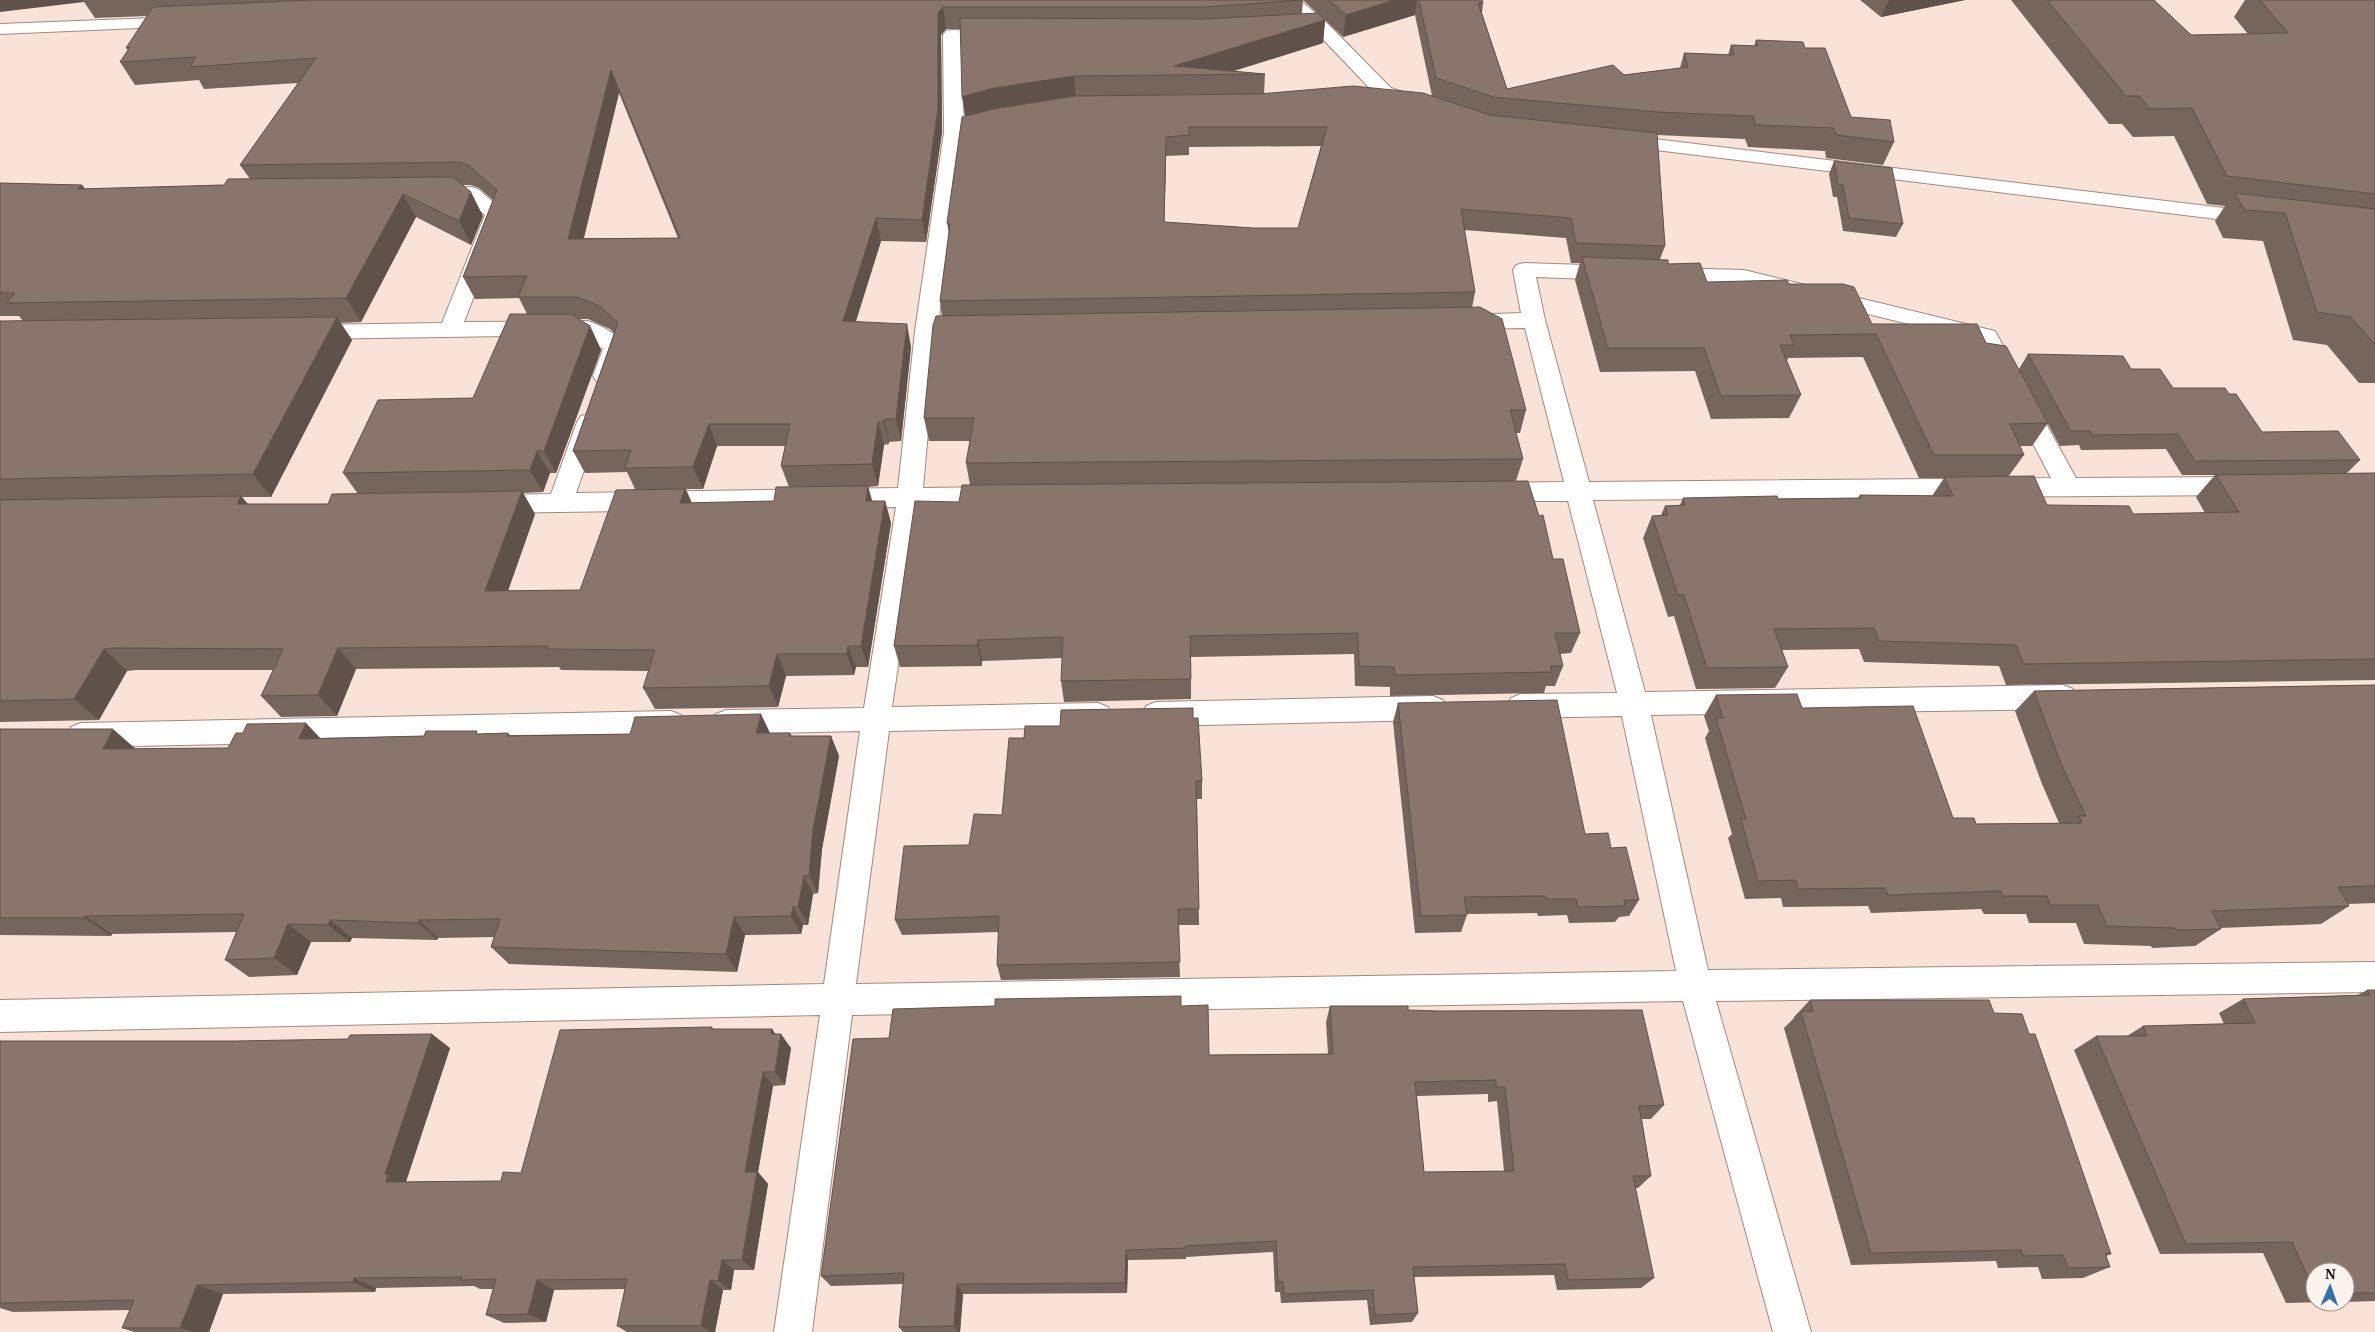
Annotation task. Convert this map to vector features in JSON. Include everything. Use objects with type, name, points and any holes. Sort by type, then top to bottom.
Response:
[{"type":"street","points":[[1290,0],[1322,28],[1384,92],[1433,108]]},
{"type":"street","points":[[0,29],[199,21]]},
{"type":"street","points":[[1302,29],[1322,28]]},
{"type":"street","points":[[793,1332],[876,719],[936,331],[962,130],[952,36],[1020,36]]},
{"type":"street","points":[[1365,96],[1384,92]]},
{"type":"street","points":[[1605,139],[2279,220]]},
{"type":"street","points":[[412,194],[471,193],[496,213],[450,330]]},
{"type":"street","points":[[1792,1332],[1695,985],[1634,704],[1577,492],[1534,320],[1524,270],[1744,277],[1987,336],[2068,487]]},
{"type":"street","points":[[1445,322],[1534,320]]},
{"type":"street","points":[[290,332],[588,328],[615,347],[560,503]]},
{"type":"street","points":[[1468,493],[2266,486]]},
{"type":"street","points":[[472,504],[1019,496]]},
{"type":"street","points":[[1494,707],[2088,697]]},
{"type":"street","points":[[60,735],[1454,708]]},
{"type":"street","points":[[0,1016],[838,998],[2375,977]]},
{"type":"building","points":[[312,0],[1303,0],[1204,7],[943,7],[938,13],[938,109],[922,220],[876,218],[843,321],[907,324],[896,419],[884,419],[884,422],[878,422],[872,464],[781,466],[790,424],[709,424],[693,467],[625,468],[631,450],[573,451],[618,323],[600,306],[577,297],[518,297],[527,276],[463,277],[497,190],[468,165],[460,162],[240,165],[316,58],[190,67],[196,57],[120,62],[130,47],[126,48],[153,7]],"holes":[[[611,70],[680,238],[568,239]]]},
{"type":"building","points":[[1329,0],[1394,0],[1346,15]]},
{"type":"building","points":[[1419,0],[1482,0],[1483,3],[1478,3],[1507,89],[1613,65],[1624,75],[1688,67],[1684,53],[1734,55],[1731,45],[1758,46],[1756,40],[1803,42],[1805,48],[1825,48],[1851,117],[1890,120],[1894,142],[1836,135],[1834,128],[1756,125],[1753,116],[1657,112],[1493,97],[1436,78]]},
{"type":"building","points":[[2047,0],[2154,0],[2191,35],[2288,33],[2260,0],[2375,0],[2375,194],[2227,176],[2192,108],[2150,109],[2139,96],[2126,96]]},
{"type":"building","points":[[1318,13],[1325,20],[1174,66],[1265,74],[1074,76],[989,89],[962,97],[960,18],[1204,19]]},
{"type":"building","points":[[1353,86],[1423,93],[1490,115],[1657,133],[1665,246],[1576,243],[1571,218],[1461,209],[1475,292],[940,301],[950,224],[947,223],[962,117],[993,109],[1075,96],[1259,94]],"holes":[[[1189,127],[1327,127],[1298,228],[1253,228],[1164,222],[1166,137],[1189,135]]]},
{"type":"building","points":[[1834,161],[1892,168],[1903,224],[1849,218],[1843,185],[1838,184]]},
{"type":"building","points":[[453,177],[471,192],[459,221],[403,194],[346,298],[7,303],[15,293],[0,293],[0,183],[82,185],[78,189],[224,185],[228,179]]},
{"type":"building","points":[[2235,193],[2375,209],[2375,345],[2351,317],[2317,312],[2285,213],[2244,210]]},
{"type":"building","points":[[1582,257],[1668,260],[1668,264],[1700,263],[1707,282],[1787,280],[1789,284],[1843,284],[1854,287],[1872,324],[1977,324],[1986,343],[2006,346],[2048,423],[2010,424],[2024,455],[1934,455],[1876,334],[1790,335],[1794,345],[1780,345],[1801,395],[1721,396],[1704,348],[1608,348]]},
{"type":"building","points":[[1480,307],[1502,319],[1526,410],[1510,410],[1523,459],[966,463],[974,418],[924,418],[933,325],[936,316]]},
{"type":"building","points":[[510,314],[571,314],[590,326],[544,451],[537,451],[530,470],[343,473],[378,400],[473,398]]},
{"type":"building","points":[[337,317],[253,474],[0,479],[0,321]]},
{"type":"building","points":[[2028,354],[2123,356],[2131,369],[2160,369],[2173,388],[2225,388],[2229,394],[2236,394],[2262,432],[2338,431],[2360,460],[2195,461],[2178,434],[2092,435],[2090,431],[2071,431]]},
{"type":"building","points":[[2375,473],[2375,659],[2024,664],[2016,645],[1879,641],[1874,628],[1774,629],[1788,667],[1707,668],[1684,595],[1678,595],[1652,516],[1668,515],[1665,506],[1685,505],[1683,498],[1777,496],[1778,499],[1861,498],[1860,495],[1953,496],[1944,477],[2034,476],[2047,505],[2129,506],[2133,514],[2239,512],[2216,475]]},
{"type":"building","points":[[1528,481],[1539,516],[1543,515],[1553,559],[1563,559],[1580,633],[1555,633],[1563,666],[1550,666],[1552,672],[1395,675],[1394,667],[1359,666],[1358,633],[1190,636],[1191,679],[1061,681],[1063,637],[978,640],[977,645],[894,646],[915,501],[959,502],[962,485]]},
{"type":"building","points":[[868,486],[866,501],[885,501],[861,646],[848,646],[847,654],[777,654],[769,686],[643,688],[655,650],[547,649],[548,646],[338,648],[318,695],[261,696],[283,649],[113,648],[104,649],[74,699],[0,701],[0,500],[241,496],[237,504],[328,504],[332,494],[522,491],[485,591],[580,590],[616,490],[685,489],[680,503],[774,501],[776,487]]},
{"type":"building","points":[[2375,685],[2375,886],[2338,887],[2349,906],[2212,911],[2221,929],[2176,930],[2175,928],[2107,926],[2098,905],[2050,905],[2047,896],[2003,896],[2001,891],[1888,895],[1885,888],[1798,889],[1796,880],[1758,881],[1741,819],[1746,819],[1716,718],[1723,718],[1716,695],[1797,694],[1802,708],[1913,706],[1953,818],[1974,818],[1976,824],[2082,823],[2079,816],[2086,816],[2061,764],[2034,691]]},
{"type":"building","points":[[1557,700],[1585,834],[1608,833],[1611,848],[1626,847],[1639,900],[1624,900],[1625,906],[1578,907],[1576,899],[1546,899],[1545,896],[1464,897],[1467,915],[1421,916],[1398,703]]},
{"type":"building","points":[[1193,708],[1193,718],[1198,718],[1202,781],[1196,781],[1199,909],[1178,909],[1180,962],[997,965],[999,916],[895,920],[904,846],[969,845],[974,814],[1002,815],[1009,738],[1024,738],[1025,726],[1060,726],[1061,710]]},
{"type":"building","points":[[761,714],[756,733],[790,733],[789,736],[831,736],[813,830],[809,875],[804,876],[798,907],[793,907],[791,916],[734,917],[726,954],[491,947],[500,919],[419,920],[418,923],[330,920],[328,925],[288,924],[274,958],[225,960],[244,914],[0,918],[0,729],[113,729],[103,749],[228,748],[236,733],[243,733],[247,724],[306,723],[299,739],[424,736],[426,731],[477,731],[476,734],[508,733],[507,736],[630,734],[635,717]]},
{"type":"building","points":[[2367,990],[2375,990],[2375,1293],[2355,1293],[2355,1262],[2305,1262],[2305,1270],[2292,1242],[2186,1244],[2096,1036],[2147,1036],[2143,1026],[2255,1023],[2243,999],[2370,995]]},
{"type":"building","points":[[1181,996],[1181,1006],[1208,1005],[1209,1055],[1333,1054],[1330,1006],[1408,1006],[1408,1010],[1439,1011],[1642,1010],[1664,1105],[1639,1106],[1651,1176],[1633,1176],[1654,1278],[1568,1280],[1565,1264],[1413,1267],[1418,1313],[1375,1315],[1373,1290],[1284,1294],[1283,1282],[1278,1282],[1276,1241],[1186,1246],[1185,1248],[1126,1250],[1125,1283],[957,1284],[954,1326],[899,1327],[904,1273],[821,1276],[853,1039],[889,1038],[893,1009],[995,1006],[995,999]],"holes":[[[1496,1080],[1496,1087],[1505,1087],[1514,1171],[1424,1172],[1415,1082]]]},
{"type":"building","points":[[1810,1000],[1989,1000],[1994,1013],[2022,1014],[2029,1034],[2035,1034],[2111,1254],[2105,1253],[2110,1267],[2068,1268],[2063,1255],[2023,1256],[2021,1250],[1871,1253],[1801,1012],[1813,1011]]},
{"type":"building","points":[[712,1027],[711,1029],[772,1029],[771,1034],[781,1034],[775,1072],[763,1072],[745,1172],[757,1172],[742,1260],[722,1260],[718,1281],[710,1280],[701,1326],[617,1326],[627,1279],[537,1280],[528,1314],[486,1315],[496,1279],[461,1280],[462,1277],[354,1278],[353,1282],[197,1285],[180,1328],[122,1328],[134,1300],[0,1303],[0,1041],[236,1041],[348,1039],[350,1035],[432,1034],[385,1174],[388,1174],[386,1182],[501,1181],[503,1172],[521,1173],[560,1030]]}]
